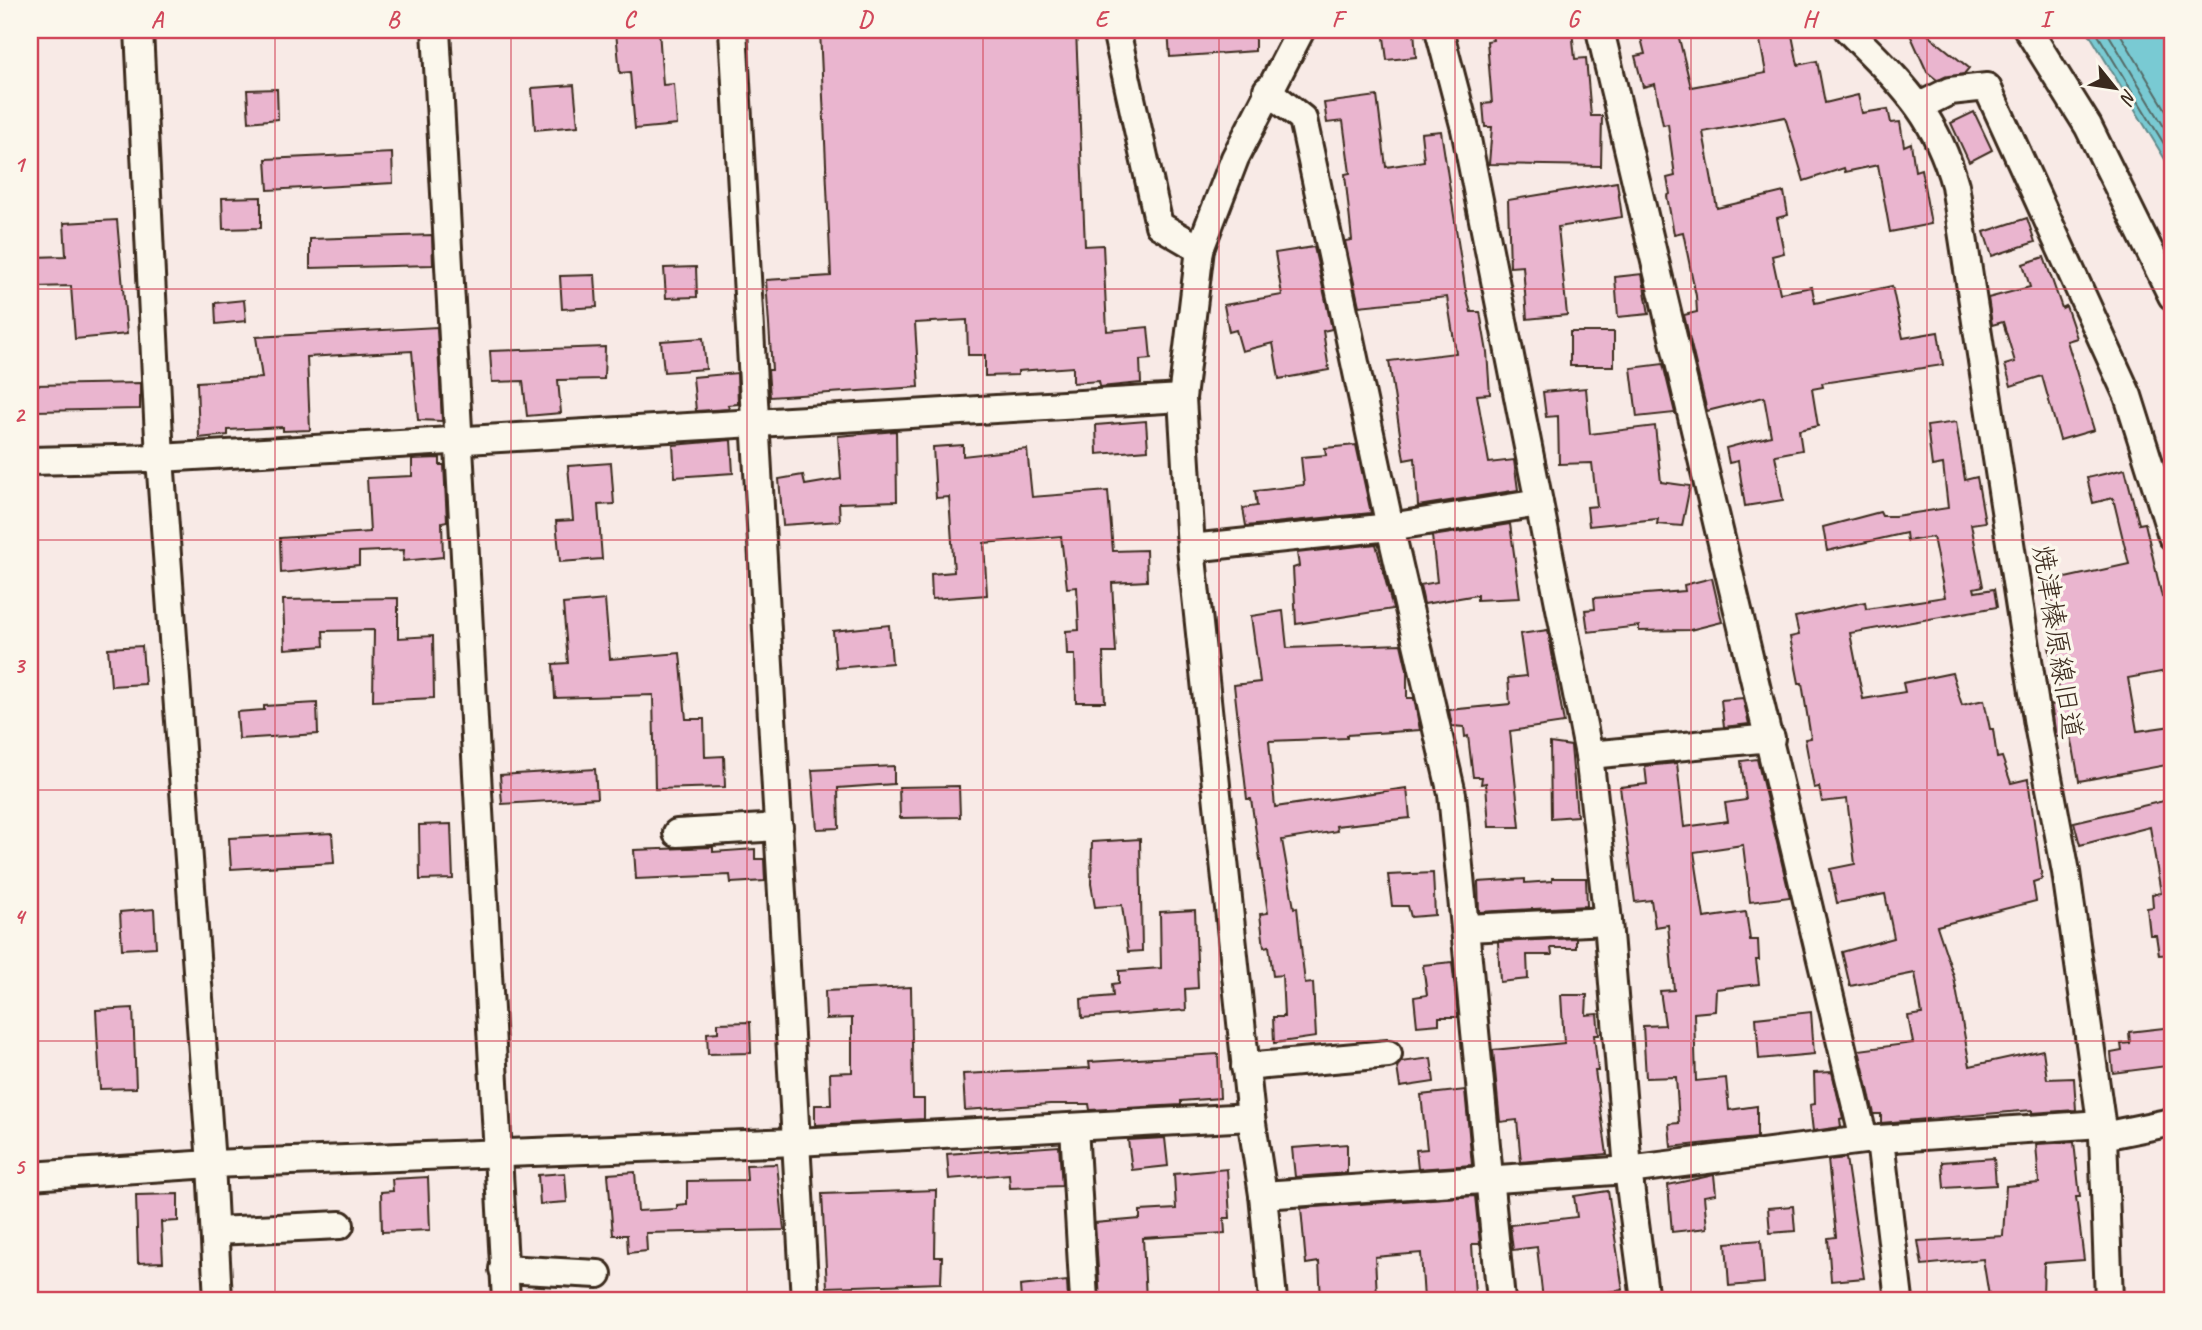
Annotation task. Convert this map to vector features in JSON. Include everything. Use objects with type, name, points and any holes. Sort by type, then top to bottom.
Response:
[{"type":"street","points":[[139,30],[160,458],[211,1164],[218,1300]]},
{"type":"street","points":[[436,30],[506,1300]]},
{"type":"street","points":[[733,30],[805,1300]]},
{"type":"street","points":[[1116,30],[1159,225],[1200,248]]},
{"type":"street","points":[[1273,1300],[1263,1195],[1245,1067],[1191,548],[1182,398],[1190,309],[1200,248],[1235,158],[1267,90],[1301,30]]},
{"type":"street","points":[[1439,30],[1465,129],[1589,755],[1608,921],[1628,1170],[1645,1300]]},
{"type":"street","points":[[1600,30],[1771,738],[1872,1140],[1899,1300]]},
{"type":"street","name":"焼津榛原線旧道","points":[[1848,30],[1920,106],[1946,152],[1955,185],[2038,725],[2066,872],[2102,1130],[2109,1300]]},
{"type":"street","points":[[2028,30],[2088,126],[2172,296]]},
{"type":"street","points":[[1920,106],[1950,90],[1987,87],[2128,396],[2172,536]]},
{"type":"street","points":[[1267,90],[1303,119],[1390,527],[1452,794],[1501,1300]]},
{"type":"street","points":[[30,461],[160,458],[1182,398]]},
{"type":"street","points":[[1191,548],[1390,527],[1539,503]]},
{"type":"street","points":[[1589,755],[1771,738]]},
{"type":"street","points":[[677,833],[779,827]]},
{"type":"street","points":[[1467,928],[1608,921]]},
{"type":"street","points":[[1245,1067],[1388,1054]]},
{"type":"street","points":[[30,1176],[211,1164],[797,1142],[1251,1117]]},
{"type":"street","points":[[1263,1195],[1628,1170],[1872,1140],[2102,1130],[2172,1122]]},
{"type":"street","points":[[1074,1127],[1084,1300]]},
{"type":"street","points":[[215,1231],[340,1225]]},
{"type":"street","points":[[503,1269],[598,1274]]},
{"type":"water","points":[[2087,30],[2172,30],[2172,171]]},
{"type":"building","points":[[659,30],[663,85],[674,84],[677,125],[635,129],[630,72],[620,73],[616,32]]},
{"type":"building","points":[[820,30],[1076,30],[1085,246],[1103,245],[1107,331],[1148,327],[1151,359],[1140,360],[1141,383],[1100,387],[1099,381],[1073,383],[1073,367],[1018,371],[1018,375],[985,376],[985,355],[968,355],[967,320],[915,323],[919,387],[770,397],[768,370],[772,370],[766,280],[831,276]]},
{"type":"building","points":[[1168,30],[1255,30],[1255,51],[1170,57]]},
{"type":"building","points":[[1383,30],[1414,30],[1416,57],[1387,60]]},
{"type":"building","points":[[1572,30],[1575,59],[1586,58],[1591,116],[1602,116],[1601,166],[1489,164],[1492,127],[1485,127],[1483,104],[1492,103],[1487,41],[1493,40],[1492,34]]},
{"type":"building","points":[[1639,30],[1677,30],[1691,87],[1766,73],[1758,30],[1791,30],[1798,65],[1817,61],[1825,103],[1858,95],[1862,113],[1888,109],[1891,123],[1900,122],[1904,146],[1911,143],[1915,171],[1921,169],[1931,224],[1890,232],[1878,165],[1845,172],[1844,168],[1804,181],[1785,117],[1703,132],[1717,208],[1784,192],[1788,215],[1777,218],[1784,253],[1772,256],[1780,293],[1812,287],[1815,303],[1892,286],[1903,338],[1938,332],[1943,365],[1822,383],[1823,387],[1812,389],[1818,426],[1799,430],[1802,450],[1775,455],[1783,500],[1745,506],[1738,461],[1729,463],[1726,448],[1771,436],[1764,397],[1707,411],[1684,315],[1697,312],[1696,296],[1683,232],[1674,234],[1667,196],[1670,194],[1667,178],[1675,176],[1668,124],[1663,125],[1655,84],[1643,87],[1635,56],[1645,54]]},
{"type":"building","points":[[1908,30],[1922,30],[1969,68],[1964,74],[1937,80],[1927,72]]},
{"type":"building","points":[[574,85],[578,126],[535,130],[532,88]]},
{"type":"building","points":[[277,89],[278,119],[249,122],[247,90]]},
{"type":"building","points":[[1377,96],[1386,167],[1424,161],[1421,133],[1441,131],[1465,287],[1471,312],[1480,312],[1487,352],[1490,394],[1477,395],[1489,463],[1514,460],[1518,490],[1418,506],[1415,458],[1404,460],[1389,361],[1456,353],[1447,297],[1359,306],[1345,241],[1352,240],[1345,174],[1350,173],[1343,121],[1327,123],[1324,103]]},
{"type":"building","points":[[1974,112],[1992,150],[1969,162],[1951,123]]},
{"type":"building","points":[[392,153],[393,183],[268,190],[266,159]]},
{"type":"building","points":[[1617,182],[1622,217],[1558,227],[1567,315],[1527,319],[1523,266],[1510,267],[1508,200]]},
{"type":"building","points":[[261,197],[261,228],[223,229],[222,198]]},
{"type":"building","points":[[2027,218],[2035,242],[1992,256],[1984,232]]},
{"type":"building","points":[[117,220],[127,334],[75,339],[71,286],[35,287],[34,257],[66,256],[64,223]]},
{"type":"building","points":[[432,235],[433,265],[310,268],[310,239]]},
{"type":"building","points":[[1314,247],[1332,329],[1323,331],[1329,370],[1279,379],[1273,343],[1242,351],[1236,330],[1229,332],[1224,305],[1282,295],[1275,253]]},
{"type":"building","points":[[2044,257],[2062,308],[2066,306],[2077,338],[2067,341],[2094,430],[2060,440],[2042,376],[2011,386],[2005,365],[2015,362],[2003,322],[1992,325],[1988,298],[2030,287],[2023,264]]},
{"type":"building","points":[[696,267],[697,297],[666,298],[664,268]]},
{"type":"building","points":[[1642,274],[1649,314],[1618,317],[1615,277]]},
{"type":"building","points":[[595,275],[597,307],[562,309],[560,276]]},
{"type":"building","points":[[244,300],[246,321],[216,324],[215,303]]},
{"type":"building","points":[[437,327],[442,421],[418,420],[412,351],[307,357],[310,430],[283,431],[283,427],[228,430],[228,435],[199,438],[197,382],[262,378],[256,337]]},
{"type":"building","points":[[1570,332],[1614,332],[1614,366],[1570,366]]},
{"type":"building","points":[[703,338],[706,369],[664,372],[661,341]]},
{"type":"building","points":[[605,347],[604,379],[558,380],[561,413],[527,416],[523,381],[492,382],[490,351]]},
{"type":"building","points":[[1663,364],[1675,413],[1637,417],[1631,368]]},
{"type":"building","points":[[737,373],[738,404],[728,405],[729,409],[696,411],[693,377]]},
{"type":"building","points":[[140,383],[140,409],[35,411],[34,385]]},
{"type":"building","points":[[1586,388],[1590,434],[1655,426],[1661,482],[1690,486],[1682,526],[1657,524],[1658,519],[1589,526],[1587,507],[1597,506],[1592,463],[1559,464],[1558,416],[1546,417],[1543,392]]},
{"type":"building","points":[[1146,421],[1148,450],[1097,454],[1096,425]]},
{"type":"building","points":[[1956,422],[1965,480],[1977,477],[1985,522],[1971,524],[1983,586],[1974,588],[1975,592],[1994,589],[1997,607],[1850,633],[1863,699],[1905,692],[1903,683],[1952,673],[1962,705],[1984,700],[1990,729],[1993,729],[1997,758],[2002,757],[2011,783],[2028,779],[2042,879],[2033,882],[2036,901],[1937,926],[1954,977],[1970,1066],[2043,1050],[2047,1079],[2074,1078],[2076,1110],[2032,1113],[2032,1110],[1881,1123],[1881,1114],[1874,1114],[1859,1050],[1913,1043],[1908,1016],[1922,1014],[1915,973],[1850,986],[1842,952],[1894,938],[1885,894],[1837,903],[1830,869],[1855,864],[1847,799],[1822,802],[1819,787],[1814,788],[1805,739],[1811,738],[1802,683],[1799,683],[1790,637],[1799,635],[1795,617],[1865,602],[1866,609],[1945,597],[1933,537],[1907,541],[1906,533],[1827,551],[1823,527],[1880,512],[1882,516],[1895,516],[1948,508],[1943,464],[1932,466],[1927,426]]},
{"type":"building","points":[[896,431],[897,501],[839,503],[840,521],[783,525],[779,479],[803,475],[805,485],[841,479],[838,436]]},
{"type":"building","points":[[731,440],[733,473],[675,477],[673,445]]},
{"type":"building","points":[[963,445],[963,456],[1027,449],[1032,497],[1108,491],[1113,551],[1146,550],[1147,581],[1112,583],[1116,653],[1103,653],[1105,702],[1076,702],[1075,655],[1067,655],[1066,631],[1079,630],[1077,587],[1067,588],[1061,536],[984,543],[987,595],[932,599],[931,574],[954,572],[949,497],[936,498],[933,447]]},
{"type":"building","points":[[1356,445],[1371,513],[1246,526],[1243,508],[1257,506],[1255,491],[1304,485],[1301,457],[1326,455],[1325,448]]},
{"type":"building","points":[[440,458],[440,465],[444,465],[447,521],[442,522],[443,557],[403,561],[404,550],[359,552],[359,565],[281,573],[280,538],[370,532],[367,478],[412,476],[412,459]]},
{"type":"building","points":[[611,463],[614,504],[598,505],[602,559],[560,562],[556,521],[573,520],[568,466]]},
{"type":"building","points":[[2125,469],[2139,524],[2145,523],[2162,597],[2167,596],[2172,626],[2172,670],[2128,678],[2137,731],[2172,726],[2172,764],[2079,781],[2071,735],[2056,737],[2051,705],[2061,703],[2049,647],[2062,644],[2047,582],[2129,564],[2113,498],[2093,503],[2087,478]]},
{"type":"building","points":[[1510,524],[1520,598],[1477,600],[1477,595],[1424,604],[1420,585],[1437,582],[1432,536]]},
{"type":"building","points":[[1376,544],[1393,609],[1296,624],[1293,568],[1299,566],[1297,553]]},
{"type":"building","points":[[1712,578],[1722,622],[1690,630],[1639,631],[1639,626],[1588,632],[1585,610],[1595,609],[1594,598],[1685,591],[1684,585]]},
{"type":"building","points":[[398,598],[398,638],[433,636],[434,698],[373,701],[374,630],[323,631],[324,646],[285,649],[283,600]]},
{"type":"building","points":[[605,600],[610,659],[680,653],[686,719],[704,719],[705,757],[724,756],[725,787],[655,789],[653,695],[555,698],[553,664],[568,663],[563,604]]},
{"type":"building","points":[[1283,611],[1287,648],[1401,644],[1407,670],[1407,698],[1414,698],[1420,730],[1347,735],[1347,738],[1269,741],[1275,807],[1407,788],[1410,818],[1336,826],[1337,831],[1282,840],[1294,908],[1297,907],[1305,984],[1313,983],[1316,1037],[1274,1043],[1273,1017],[1284,1017],[1282,975],[1273,976],[1269,946],[1264,947],[1260,914],[1268,913],[1251,799],[1247,799],[1234,685],[1260,682],[1251,616]]},
{"type":"building","points":[[889,625],[892,663],[836,668],[833,631]]},
{"type":"building","points":[[1548,630],[1564,723],[1510,731],[1520,827],[1489,827],[1486,783],[1481,784],[1482,777],[1473,777],[1468,736],[1465,737],[1464,727],[1452,726],[1449,710],[1510,704],[1508,678],[1526,676],[1520,634]]},
{"type":"building","points":[[142,646],[145,684],[111,686],[108,648]]},
{"type":"building","points":[[1743,698],[1749,724],[1724,727],[1721,700]]},
{"type":"building","points":[[317,703],[318,734],[239,739],[237,712],[264,710],[264,706]]},
{"type":"building","points":[[1550,743],[1571,746],[1577,816],[1551,818]]},
{"type":"building","points":[[1757,759],[1790,897],[1750,902],[1743,845],[1694,852],[1704,918],[1746,912],[1750,940],[1758,940],[1759,960],[1756,960],[1759,984],[1716,989],[1715,1011],[1694,1013],[1696,1081],[1726,1078],[1729,1110],[1757,1106],[1757,1138],[1671,1147],[1669,1124],[1679,1123],[1676,1077],[1646,1078],[1643,1026],[1665,1025],[1660,991],[1674,990],[1668,925],[1655,927],[1651,900],[1635,902],[1620,787],[1647,784],[1645,766],[1677,763],[1684,827],[1728,821],[1725,803],[1746,800],[1741,761]]},
{"type":"building","points":[[894,766],[894,784],[838,788],[839,828],[817,829],[812,770]]},
{"type":"building","points":[[595,769],[597,798],[502,804],[500,775]]},
{"type":"building","points":[[959,786],[960,817],[900,818],[899,787]]},
{"type":"building","points":[[2172,799],[2172,954],[2159,955],[2156,935],[2150,935],[2147,908],[2153,907],[2152,894],[2161,893],[2150,827],[2080,845],[2074,822]]},
{"type":"building","points":[[451,824],[453,879],[420,880],[419,825]]},
{"type":"building","points":[[332,833],[334,863],[231,869],[229,838]]},
{"type":"building","points":[[1140,839],[1142,951],[1128,952],[1122,905],[1095,907],[1091,884],[1092,842]]},
{"type":"building","points":[[713,847],[713,852],[755,849],[755,859],[764,859],[765,881],[731,883],[730,875],[636,879],[634,850]]},
{"type":"building","points":[[1433,873],[1435,915],[1411,917],[1408,906],[1392,906],[1388,875]]},
{"type":"building","points":[[1552,878],[1586,878],[1587,906],[1479,912],[1478,882],[1525,879],[1525,883],[1552,881]]},
{"type":"building","points":[[154,909],[156,947],[122,949],[120,912]]},
{"type":"building","points":[[1195,910],[1198,988],[1185,989],[1186,1010],[1082,1018],[1081,999],[1113,996],[1112,984],[1119,983],[1119,971],[1161,968],[1160,912]]},
{"type":"building","points":[[1576,938],[1576,948],[1551,948],[1552,955],[1527,955],[1528,979],[1500,982],[1498,942]]},
{"type":"building","points":[[1452,962],[1458,1017],[1439,1017],[1439,1024],[1417,1026],[1414,997],[1427,995],[1423,965]]},
{"type":"building","points":[[911,987],[913,1099],[924,1099],[924,1119],[815,1125],[815,1105],[831,1105],[830,1073],[852,1072],[852,1018],[826,1019],[825,991]]},
{"type":"building","points":[[1561,995],[1587,995],[1586,1015],[1597,1014],[1599,1035],[1594,1035],[1598,1071],[1595,1071],[1607,1154],[1521,1162],[1517,1120],[1500,1122],[1493,1050],[1564,1043]]},
{"type":"building","points":[[133,1008],[136,1088],[100,1089],[96,1010]]},
{"type":"building","points":[[1811,1012],[1814,1054],[1759,1059],[1756,1018]]},
{"type":"building","points":[[750,1022],[751,1053],[708,1054],[707,1033],[718,1032],[718,1023]]},
{"type":"building","points":[[2172,1027],[2172,1056],[2166,1057],[2167,1066],[2113,1073],[2111,1053],[2122,1051],[2121,1044],[2130,1043],[2129,1032]]},
{"type":"building","points":[[1218,1054],[1220,1098],[1181,1101],[1181,1105],[1090,1110],[1089,1104],[1050,1104],[965,1110],[963,1074],[1090,1068],[1089,1062]]},
{"type":"building","points":[[1431,1058],[1434,1082],[1400,1087],[1397,1067],[1401,1062]]},
{"type":"building","points":[[1832,1072],[1843,1118],[1840,1119],[1841,1127],[1813,1131],[1810,1105],[1815,1104],[1814,1073]]},
{"type":"building","points":[[1465,1090],[1472,1165],[1418,1169],[1416,1150],[1427,1149],[1421,1095]]},
{"type":"building","points":[[1165,1138],[1168,1166],[1132,1170],[1128,1140]]},
{"type":"building","points":[[2074,1142],[2080,1197],[2076,1197],[2084,1260],[2044,1263],[2043,1296],[1989,1296],[1983,1259],[1922,1265],[1918,1241],[2003,1236],[2006,1186],[2039,1183],[2036,1144]]},
{"type":"building","points":[[1347,1144],[1347,1173],[1295,1177],[1292,1148]]},
{"type":"building","points":[[1059,1146],[1062,1186],[1010,1188],[1009,1174],[949,1179],[947,1154]]},
{"type":"building","points":[[1846,1158],[1864,1278],[1831,1281],[1828,1238],[1836,1237],[1828,1160]]},
{"type":"building","points":[[1994,1158],[1996,1185],[1944,1188],[1942,1162]]},
{"type":"building","points":[[777,1164],[784,1230],[646,1233],[647,1251],[628,1253],[627,1235],[613,1235],[608,1174],[635,1172],[638,1211],[677,1209],[677,1205],[687,1204],[687,1181],[747,1180],[746,1165]]},
{"type":"building","points":[[1227,1169],[1230,1218],[1224,1218],[1225,1233],[1143,1238],[1146,1300],[1100,1300],[1095,1223],[1140,1219],[1140,1211],[1176,1209],[1174,1174]]},
{"type":"building","points":[[565,1173],[567,1202],[540,1204],[538,1175]]},
{"type":"building","points":[[1714,1175],[1716,1194],[1704,1196],[1707,1228],[1672,1232],[1668,1185]]},
{"type":"building","points":[[428,1177],[430,1230],[382,1232],[381,1192],[393,1191],[392,1179]]},
{"type":"building","points":[[936,1190],[935,1257],[942,1257],[941,1283],[827,1287],[822,1194]]},
{"type":"building","points":[[1608,1191],[1623,1290],[1543,1300],[1537,1247],[1513,1250],[1510,1225],[1577,1217],[1574,1196]]},
{"type":"building","points":[[178,1194],[178,1221],[161,1222],[163,1262],[138,1263],[136,1195]]},
{"type":"building","points":[[1475,1196],[1480,1244],[1472,1244],[1475,1295],[1424,1299],[1421,1253],[1375,1257],[1377,1296],[1321,1300],[1319,1262],[1306,1264],[1301,1208]]},
{"type":"building","points":[[1793,1206],[1795,1231],[1770,1233],[1768,1208]]},
{"type":"building","points":[[1761,1240],[1764,1283],[1729,1286],[1726,1243]]},
{"type":"building","points":[[1067,1281],[1068,1300],[1021,1300],[1020,1286]]}]
